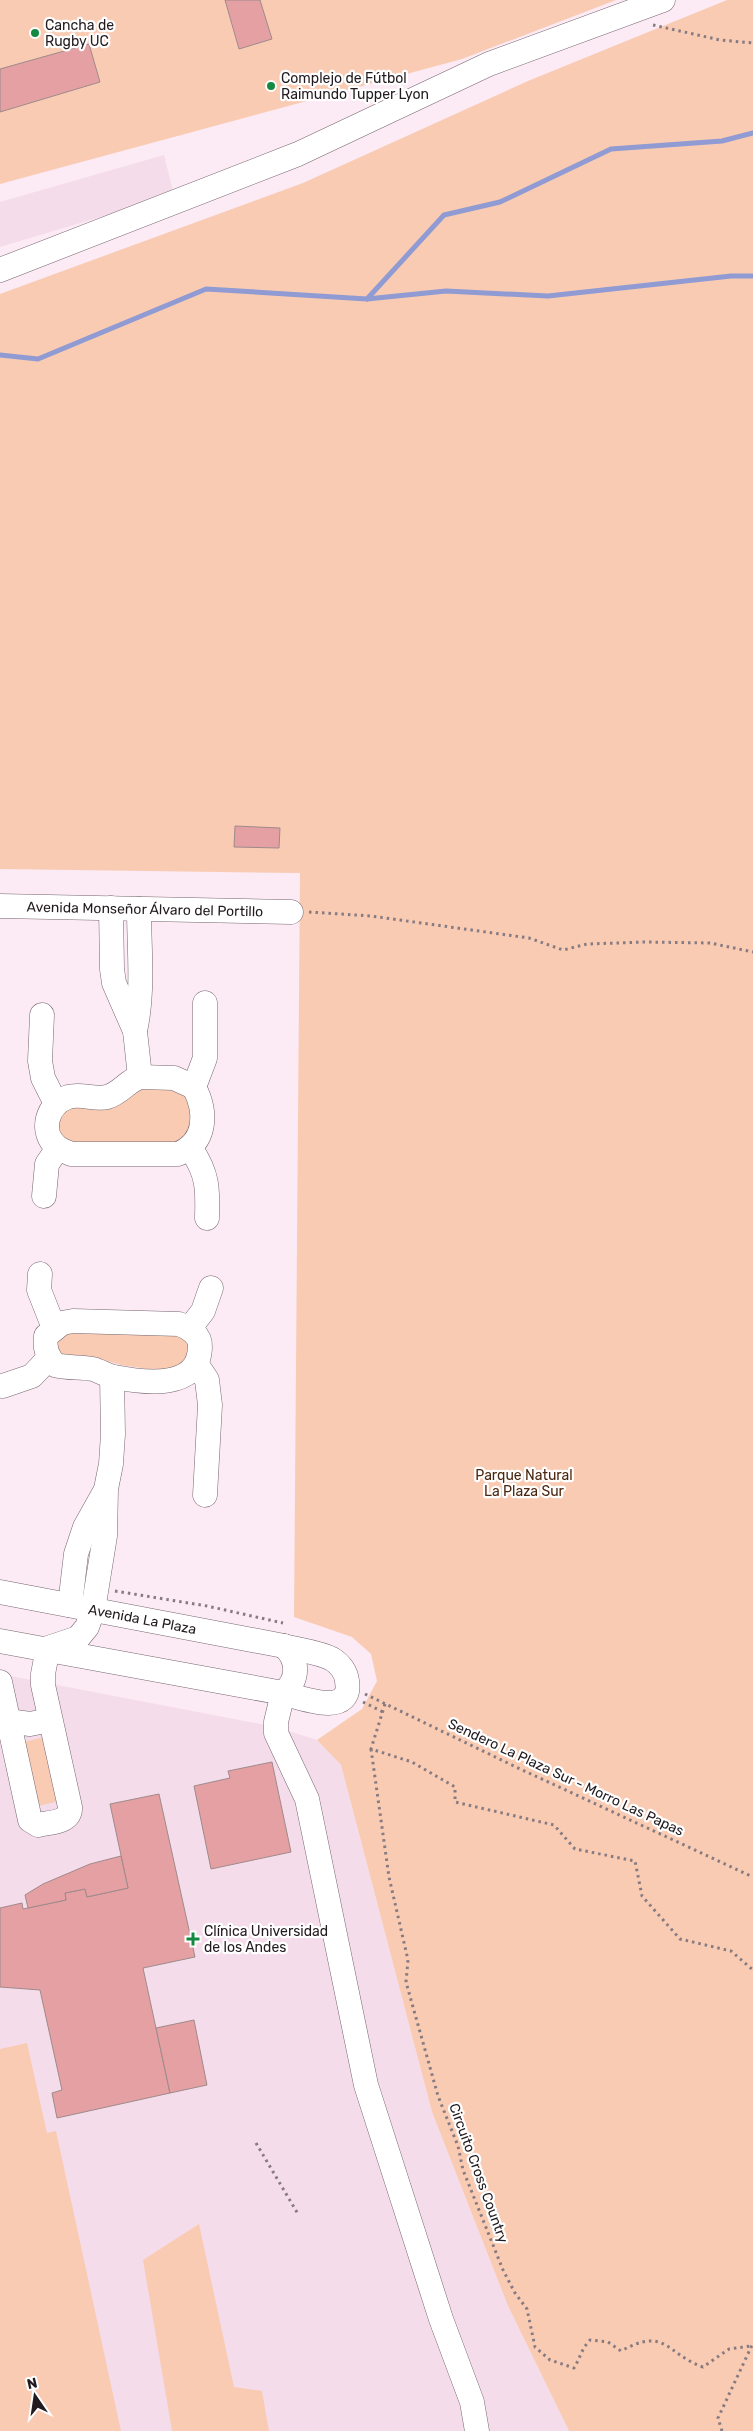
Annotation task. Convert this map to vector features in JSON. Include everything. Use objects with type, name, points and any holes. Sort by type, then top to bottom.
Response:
[{"type":"street","points":[[0,270],[298,154],[489,64],[663,0]]},
{"type":"street","name":"Avenida Monseñor Álvaro del Portillo","points":[[0,906],[291,912]]},
{"type":"street","points":[[111,908],[110,956],[114,983],[135,1031]]},
{"type":"street","points":[[139,909],[141,978],[139,1010],[135,1031],[140,1077]]},
{"type":"street","points":[[194,1087],[206,1058],[205,1003]]},
{"type":"street","points":[[42,1015],[40,1061],[43,1078],[56,1104]]},
{"type":"street","points":[[140,1077],[174,1078],[194,1087],[202,1107],[200,1136],[191,1149],[178,1154],[71,1154],[58,1148],[51,1140],[47,1130],[49,1113],[56,1104],[69,1096],[106,1097],[123,1090],[132,1079],[140,1077]]},
{"type":"street","points":[[44,1196],[47,1164],[58,1148]]},
{"type":"street","points":[[191,1149],[205,1170],[208,1189],[207,1218]]},
{"type":"street","points":[[40,1274],[39,1290],[54,1328]]},
{"type":"street","points":[[190,1328],[203,1311],[211,1288]]},
{"type":"street","points":[[73,1321],[179,1324],[190,1328],[200,1343],[200,1357],[197,1366],[189,1374],[178,1380],[157,1381],[112,1377],[97,1370],[55,1365],[44,1347],[46,1336],[54,1328],[73,1321]]},
{"type":"street","points":[[2,1386],[32,1376],[49,1358]]},
{"type":"street","points":[[197,1366],[207,1380],[210,1405],[204,1495]]},
{"type":"street","points":[[0,1682],[4,1721],[28,1816],[32,1823],[38,1825],[66,1819],[71,1810],[50,1720],[43,1679],[48,1648],[78,1638],[87,1627],[93,1610],[106,1536],[106,1489],[111,1464],[113,1434],[112,1377]]},
{"type":"street","points":[[70,1605],[76,1554],[85,1527],[106,1489]]},
{"type":"street","name":"Avenida La Plaza","points":[[0,1592],[284,1646],[332,1659],[343,1668],[348,1684],[345,1696],[331,1703],[317,1702],[283,1693],[48,1648],[1,1648]]},
{"type":"street","points":[[284,1646],[293,1656],[296,1670],[292,1683],[283,1693],[276,1722],[276,1732],[280,1744],[305,1792],[366,2085],[441,2319],[472,2402],[477,2431]]},
{"type":"street","points":[[4,1721],[30,1724],[50,1720]]},
{"type":"path","points":[[616,18],[720,40],[753,43]]},
{"type":"path","points":[[291,912],[345,913],[529,938],[563,950],[587,944],[646,942],[710,943],[753,952]]},
{"type":"path","name":"Sendero La Plaza Sur - Morro Las Papas","points":[[370,1695],[385,1704],[753,1877]]},
{"type":"path","points":[[358,1700],[382,1712]]},
{"type":"path","points":[[385,1704],[371,1750],[412,1762],[455,1787],[455,1802],[554,1825],[575,1849],[635,1861],[642,1896],[680,1939],[731,1951],[753,1970]]},
{"type":"path","name":"Circuito Cross Country","points":[[371,1750],[389,1877],[408,1960],[406,1982],[428,2065],[458,2146],[463,2170],[470,2189],[503,2270],[515,2294],[527,2309],[535,2347],[550,2360],[574,2368],[581,2357],[583,2346],[590,2340],[608,2342],[621,2351],[634,2343],[652,2340],[669,2345],[688,2362],[703,2366],[730,2349],[752,2345]]},
{"type":"path","points":[[256,2143],[298,2214]]},
{"type":"path","points":[[722,2431],[718,2418],[752,2345]]},
{"type":"shaded area","points":[[164,155],[174,195],[0,247],[0,202]]},
{"type":"shaded area","name":"Clínica Universidad de los Andes","points":[[0,1674],[276,1727],[317,1740],[341,1765],[432,2112],[508,2306],[569,2431],[0,2431]]},
{"type":"green space","points":[[0,0],[616,0],[462,59],[0,184]]},
{"type":"green space","name":"Parque Natural La Plaza Sur","points":[[727,0],[753,0],[753,2431],[569,2431],[508,2306],[432,2112],[341,1765],[317,1740],[362,1709],[377,1681],[371,1654],[352,1637],[294,1617],[300,873],[0,869],[0,294],[303,183],[528,81]]},
{"type":"green space","points":[[144,1085],[167,1086],[190,1097],[192,1121],[189,1141],[81,1150],[59,1137],[56,1117],[70,1105],[101,1105],[119,1102],[135,1093]]},
{"type":"green space","points":[[72,1329],[183,1331],[194,1349],[187,1365],[161,1371],[121,1365],[93,1357],[56,1359],[53,1342]]},
{"type":"green space","points":[[45,1737],[60,1801],[38,1806],[23,1742]]},
{"type":"green space","points":[[27,2043],[47,2133],[56,2131],[121,2431],[0,2431],[0,2049]]},
{"type":"green space","points":[[199,2224],[234,2387],[262,2391],[269,2431],[172,2431],[143,2260]]},
{"type":"building","points":[[225,0],[260,0],[272,39],[239,49]]},
{"type":"building","points":[[89,44],[100,82],[0,112],[0,69]]},
{"type":"building","points":[[235,826],[280,828],[279,848],[234,847]]},
{"type":"building","points":[[272,1762],[291,1852],[211,1869],[194,1786],[230,1778],[228,1771]]},
{"type":"building","points":[[159,1794],[195,1957],[143,1968],[170,2093],[57,2118],[52,2093],[62,2090],[40,1990],[0,1987],[0,1908],[22,1903],[23,1909],[66,1900],[65,1893],[85,1889],[87,1897],[128,1888],[110,1804]]},
{"type":"building","points":[[121,1856],[128,1888],[87,1897],[85,1889],[65,1893],[66,1900],[28,1908],[25,1895],[43,1884],[90,1864]]},
{"type":"building","points":[[194,2020],[207,2085],[170,2093],[156,2028]]},
{"type":"waterway","points":[[367,299],[444,215],[500,202],[611,149],[722,141],[753,133]]},
{"type":"waterway","points":[[0,355],[38,359],[206,289],[367,299],[446,291],[548,296],[731,276],[753,276]]},
{"type":"place","name":"Cancha de Rugby UC","points":[[35,33]]},
{"type":"place","name":"Complejo de Fútbol Raimundo Tupper Lyon","points":[[271,86]]},
{"type":"place","name":"Clínica Universidad de los Andes","points":[[193,1939]]}]
